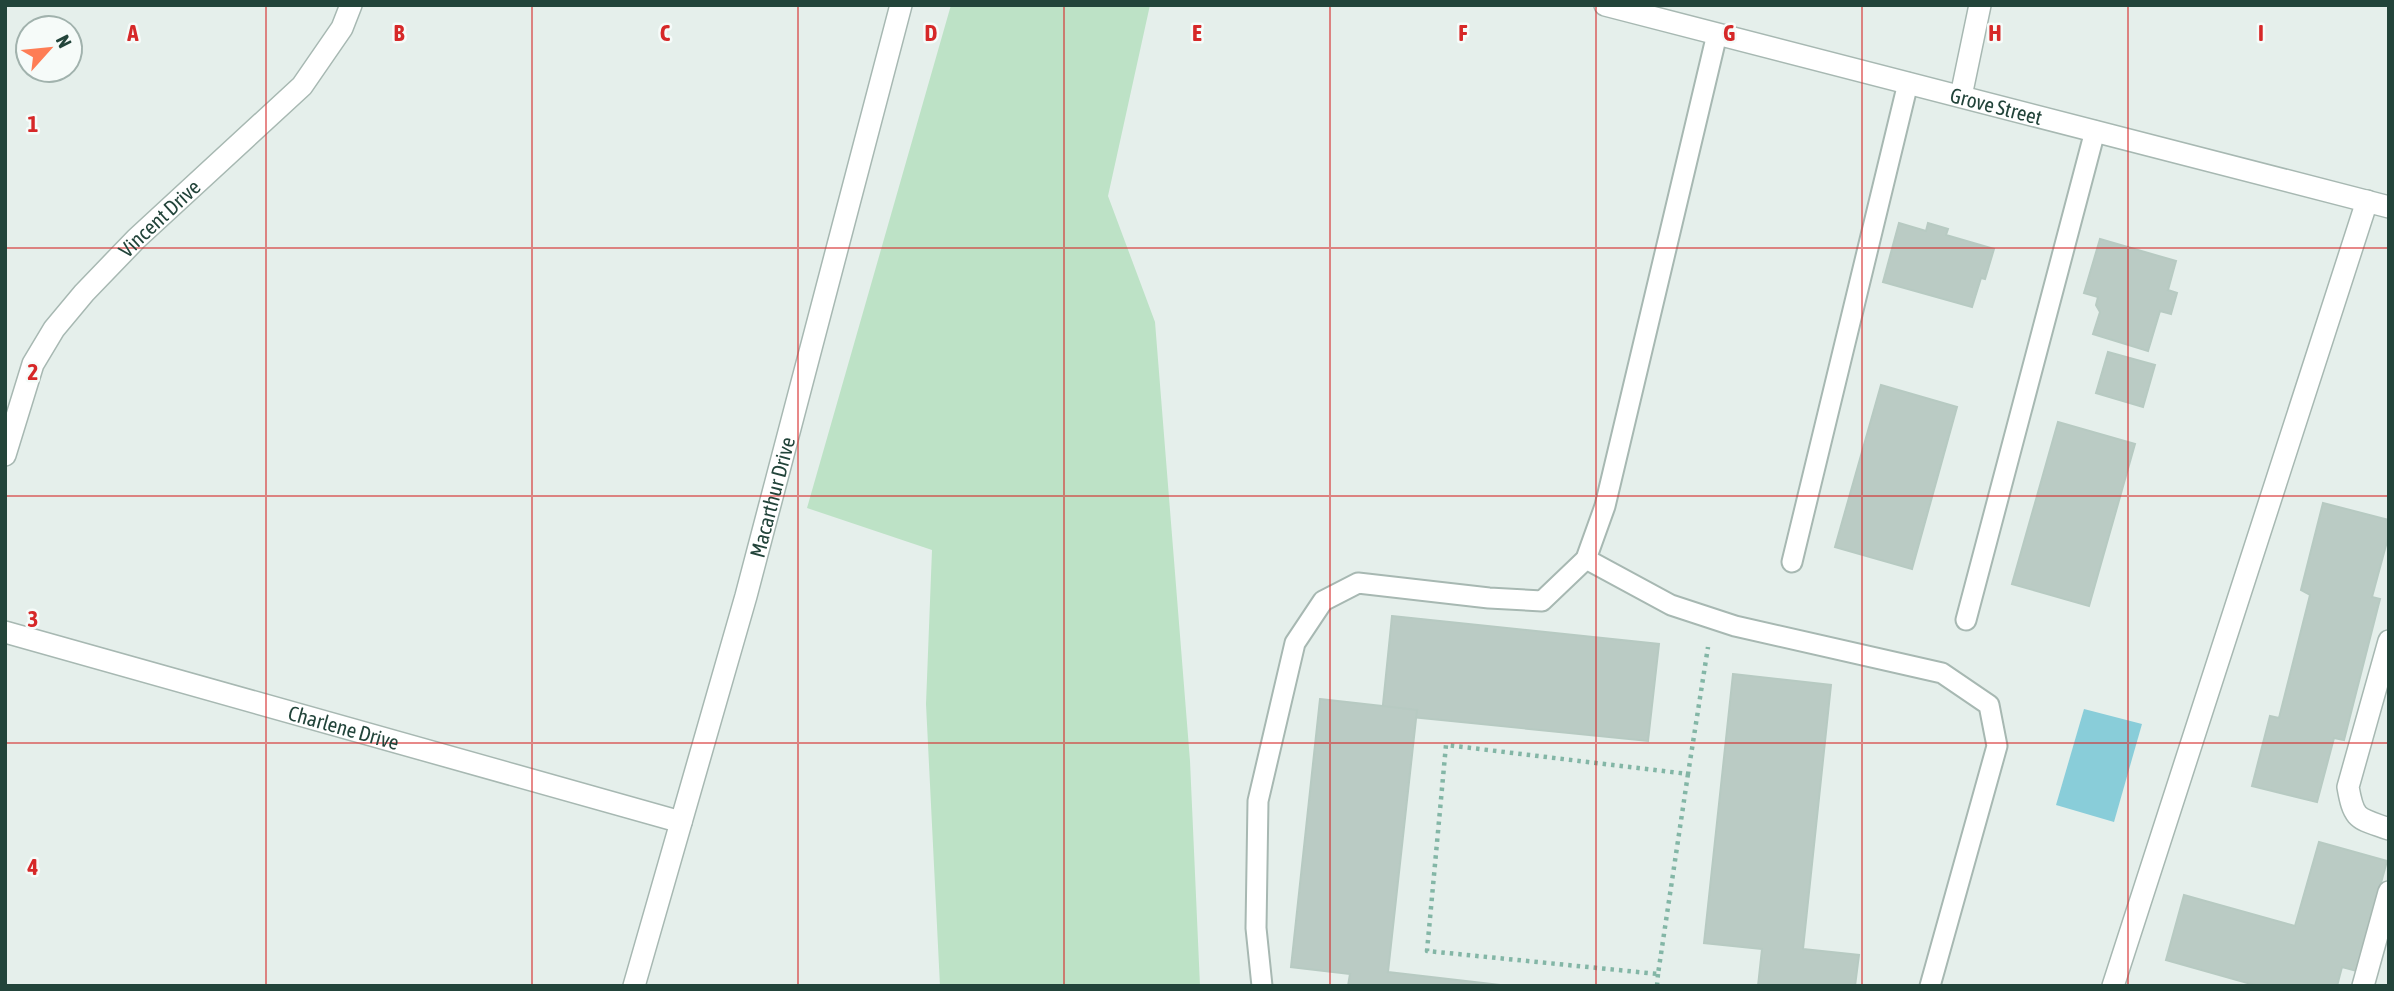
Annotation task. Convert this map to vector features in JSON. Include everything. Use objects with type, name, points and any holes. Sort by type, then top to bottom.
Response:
[{"type":"street","name":"Vincent Drive","points":[[5,455],[33,364],[54,329],[136,239],[302,86],[342,28],[351,5]]},
{"type":"street","name":"Macarthur Drive","points":[[634,986],[746,596],[901,5]]},
{"type":"street","name":"Grove Street","points":[[1605,5],[2389,207]]},
{"type":"street","points":[[1961,96],[1980,5]]},
{"type":"street","points":[[2113,986],[2367,201]]},
{"type":"street","name":"Charlene Drive","points":[[5,632],[681,822]]},
{"type":"street","points":[[2389,641],[2348,787],[2352,809],[2360,819],[2389,829]]},
{"type":"street","points":[[2363,986],[2389,892]]},
{"type":"lane","points":[[1262,986],[1256,928],[1258,802],[1295,643],[1323,601],[1359,583],[1542,601],[1586,559],[1605,506],[1717,34]]},
{"type":"lane","points":[[1791,562],[1908,83]]},
{"type":"lane","points":[[1966,620],[2095,131]]},
{"type":"lane","points":[[1586,559],[1671,605],[1735,626],[1942,673],[1989,705],[1997,746],[1930,986]]},
{"type":"path","points":[[1657,986],[1712,619]]},
{"type":"path","points":[[1658,974],[1427,951],[1446,745],[1688,774]]},
{"type":"green space","points":[[951,5],[1150,5],[1108,196],[1155,322],[1190,761],[1200,986],[940,986],[926,704],[932,550],[807,508]]},
{"type":"water","points":[[2084,709],[2142,724],[2114,822],[2056,805]]},
{"type":"building","points":[[1899,223],[1926,231],[1928,223],[1948,229],[1946,235],[1994,249],[1985,279],[1981,278],[1972,307],[1883,282]]},
{"type":"building","points":[[2100,239],[2176,261],[2168,290],[2177,293],[2171,314],[2160,311],[2148,351],[2093,334],[2100,312],[2096,305],[2098,297],[2084,293]]},
{"type":"building","points":[[2108,352],[2155,365],[2143,407],[2096,393]]},
{"type":"building","points":[[1881,385],[1957,407],[1912,569],[1835,547]]},
{"type":"building","points":[[2058,422],[2135,444],[2089,606],[2012,584]]},
{"type":"building","points":[[2323,503],[2389,520],[2389,534],[2372,597],[2380,599],[2344,740],[2334,738],[2317,802],[2252,786],[2270,716],[2279,718],[2310,595],[2301,590]]},
{"type":"building","points":[[1392,616],[1659,644],[1648,741],[1382,714]]},
{"type":"building","points":[[1733,674],[1831,685],[1803,949],[1859,955],[1855,986],[1758,986],[1762,949],[1704,943]]},
{"type":"building","points":[[1320,699],[1417,710],[1388,972],[1509,986],[1348,986],[1350,974],[1291,967]]},
{"type":"building","points":[[2319,842],[2387,861],[2357,971],[2342,967],[2337,986],[2258,986],[2166,960],[2184,895],[2295,926]]}]
